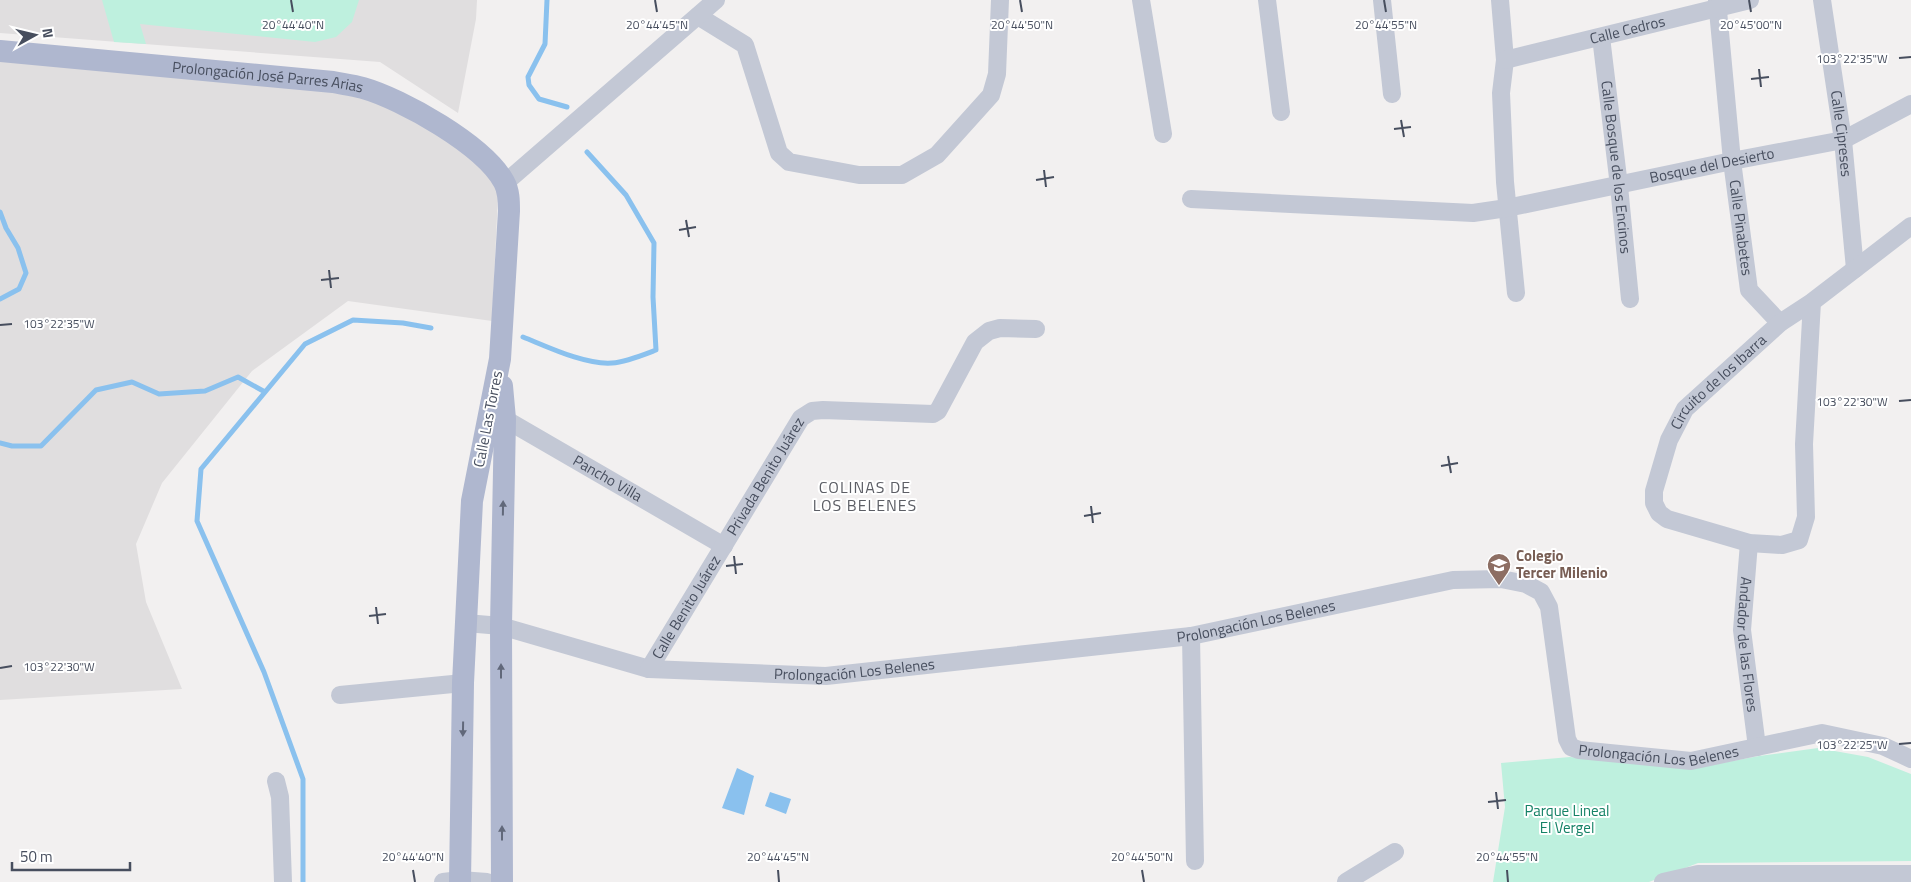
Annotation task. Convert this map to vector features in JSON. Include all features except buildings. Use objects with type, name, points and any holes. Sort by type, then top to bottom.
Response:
[{"type":"main road","name":"Prolongación José Parres Arias","points":[[0,51],[333,82],[362,88],[404,106],[451,133],[482,156],[496,169],[505,183]]},
{"type":"main road","name":"Calle Las Torres","points":[[502,882],[501,626],[497,417],[509,211],[505,183]]},
{"type":"main road","name":"Calle Las Torres","points":[[455,881],[472,501],[497,417]]},
{"type":"street","points":[[505,183],[716,0]]},
{"type":"street","points":[[698,16],[745,45],[779,153],[789,162],[859,175],[902,175],[937,155],[991,95],[997,74],[1000,0]]},
{"type":"street","points":[[1142,0],[1163,134]]},
{"type":"street","points":[[1267,0],[1281,112]]},
{"type":"street","points":[[1382,0],[1392,94]]},
{"type":"street","points":[[1500,0],[1505,60],[1501,93],[1507,208],[1516,293]]},
{"type":"street","name":"Calle Cedros","points":[[1505,60],[1601,37],[1718,4],[1750,0]]},
{"type":"street","name":"Calle Cipreses","points":[[1822,0],[1843,140],[1855,269]]},
{"type":"street","name":"Calle Pinabetes","points":[[1718,4],[1732,161],[1749,290],[1780,323]]},
{"type":"street","name":"Calle Bosque de los Encinos","points":[[1601,37],[1630,299]]},
{"type":"street","name":"Bosque del Desierto","points":[[1191,199],[1473,213],[1619,186],[1732,161],[1843,140],[1911,104]]},
{"type":"street","name":"Circuito de los Ibarra","points":[[1812,302],[1804,444],[1806,517],[1799,540],[1782,545],[1749,543],[1667,519],[1659,513],[1654,503],[1654,491],[1669,440],[1684,409],[1780,323],[1812,302],[1911,226]]},
{"type":"street","name":"Privada Benito Juárez","points":[[724,546],[801,418],[812,411],[823,410],[933,414],[938,411],[975,342],[989,331],[1000,328],[1036,329]]},
{"type":"street","name":"Pancho Villa","points":[[497,417],[724,546]]},
{"type":"street","name":"Andador de las Flores","points":[[1749,543],[1742,630],[1756,747]]},
{"type":"street","name":"Calle Benito Juárez","points":[[649,669],[724,546]]},
{"type":"street","name":"Prolongación Los Belenes","points":[[466,623],[501,626],[649,669],[826,676],[1190,636],[1453,580],[1501,579],[1526,584],[1541,592],[1549,607],[1567,739],[1571,747],[1579,750],[1691,761],[1822,733],[1883,746],[1911,758]]},
{"type":"street","points":[[1190,636],[1195,862]]},
{"type":"street","points":[[340,695],[463,683]]},
{"type":"street","points":[[276,781],[280,796],[282,882]]},
{"type":"street","points":[[1349,881],[1395,852]]},
{"type":"street","points":[[1663,882],[1698,878],[1805,878],[1911,874]]},
{"type":"street","points":[[455,881],[487,882]]},
{"type":"shaded area","points":[[0,0],[477,0],[476,19],[458,113],[380,62],[0,33]]},
{"type":"shaded area","points":[[0,57],[331,86],[389,104],[490,167],[498,196],[492,321],[348,301],[252,371],[162,483],[136,544],[146,602],[182,689],[0,700]]},
{"type":"green space","points":[[102,0],[359,0],[352,22],[336,37],[315,42],[140,24],[146,44],[114,42]]},
{"type":"green space","name":"Parque Lineal El Vergel","points":[[1818,748],[1868,757],[1911,774],[1911,861],[1698,863],[1649,882],[1493,882],[1505,807],[1501,763],[1570,757],[1690,769],[1759,756]]},
{"type":"water","points":[[737,768],[754,776],[744,815],[722,808]]},
{"type":"water","points":[[770,792],[791,799],[786,814],[765,806]]},
{"type":"waterway","points":[[547,0],[545,44],[528,77],[529,85],[539,99],[567,107]]},
{"type":"waterway","points":[[523,337],[567,354],[601,363],[623,361],[656,350],[653,297],[654,243],[626,195],[587,152]]},
{"type":"waterway","points":[[0,212],[6,228],[18,248],[26,273],[19,289],[0,299]]},
{"type":"waterway","points":[[303,882],[303,779],[264,672],[197,521],[201,469],[305,344],[353,320],[403,323],[431,328]]},
{"type":"waterway","points":[[0,443],[12,446],[41,446],[96,390],[132,382],[159,394],[205,391],[238,377],[265,392]]},
{"type":"place","name":"Colegio Tercer Milenio","points":[[1499,586]]},
{"type":"district","name":"COLINAS DE LOS BELENES","points":[[865,496]]}]
